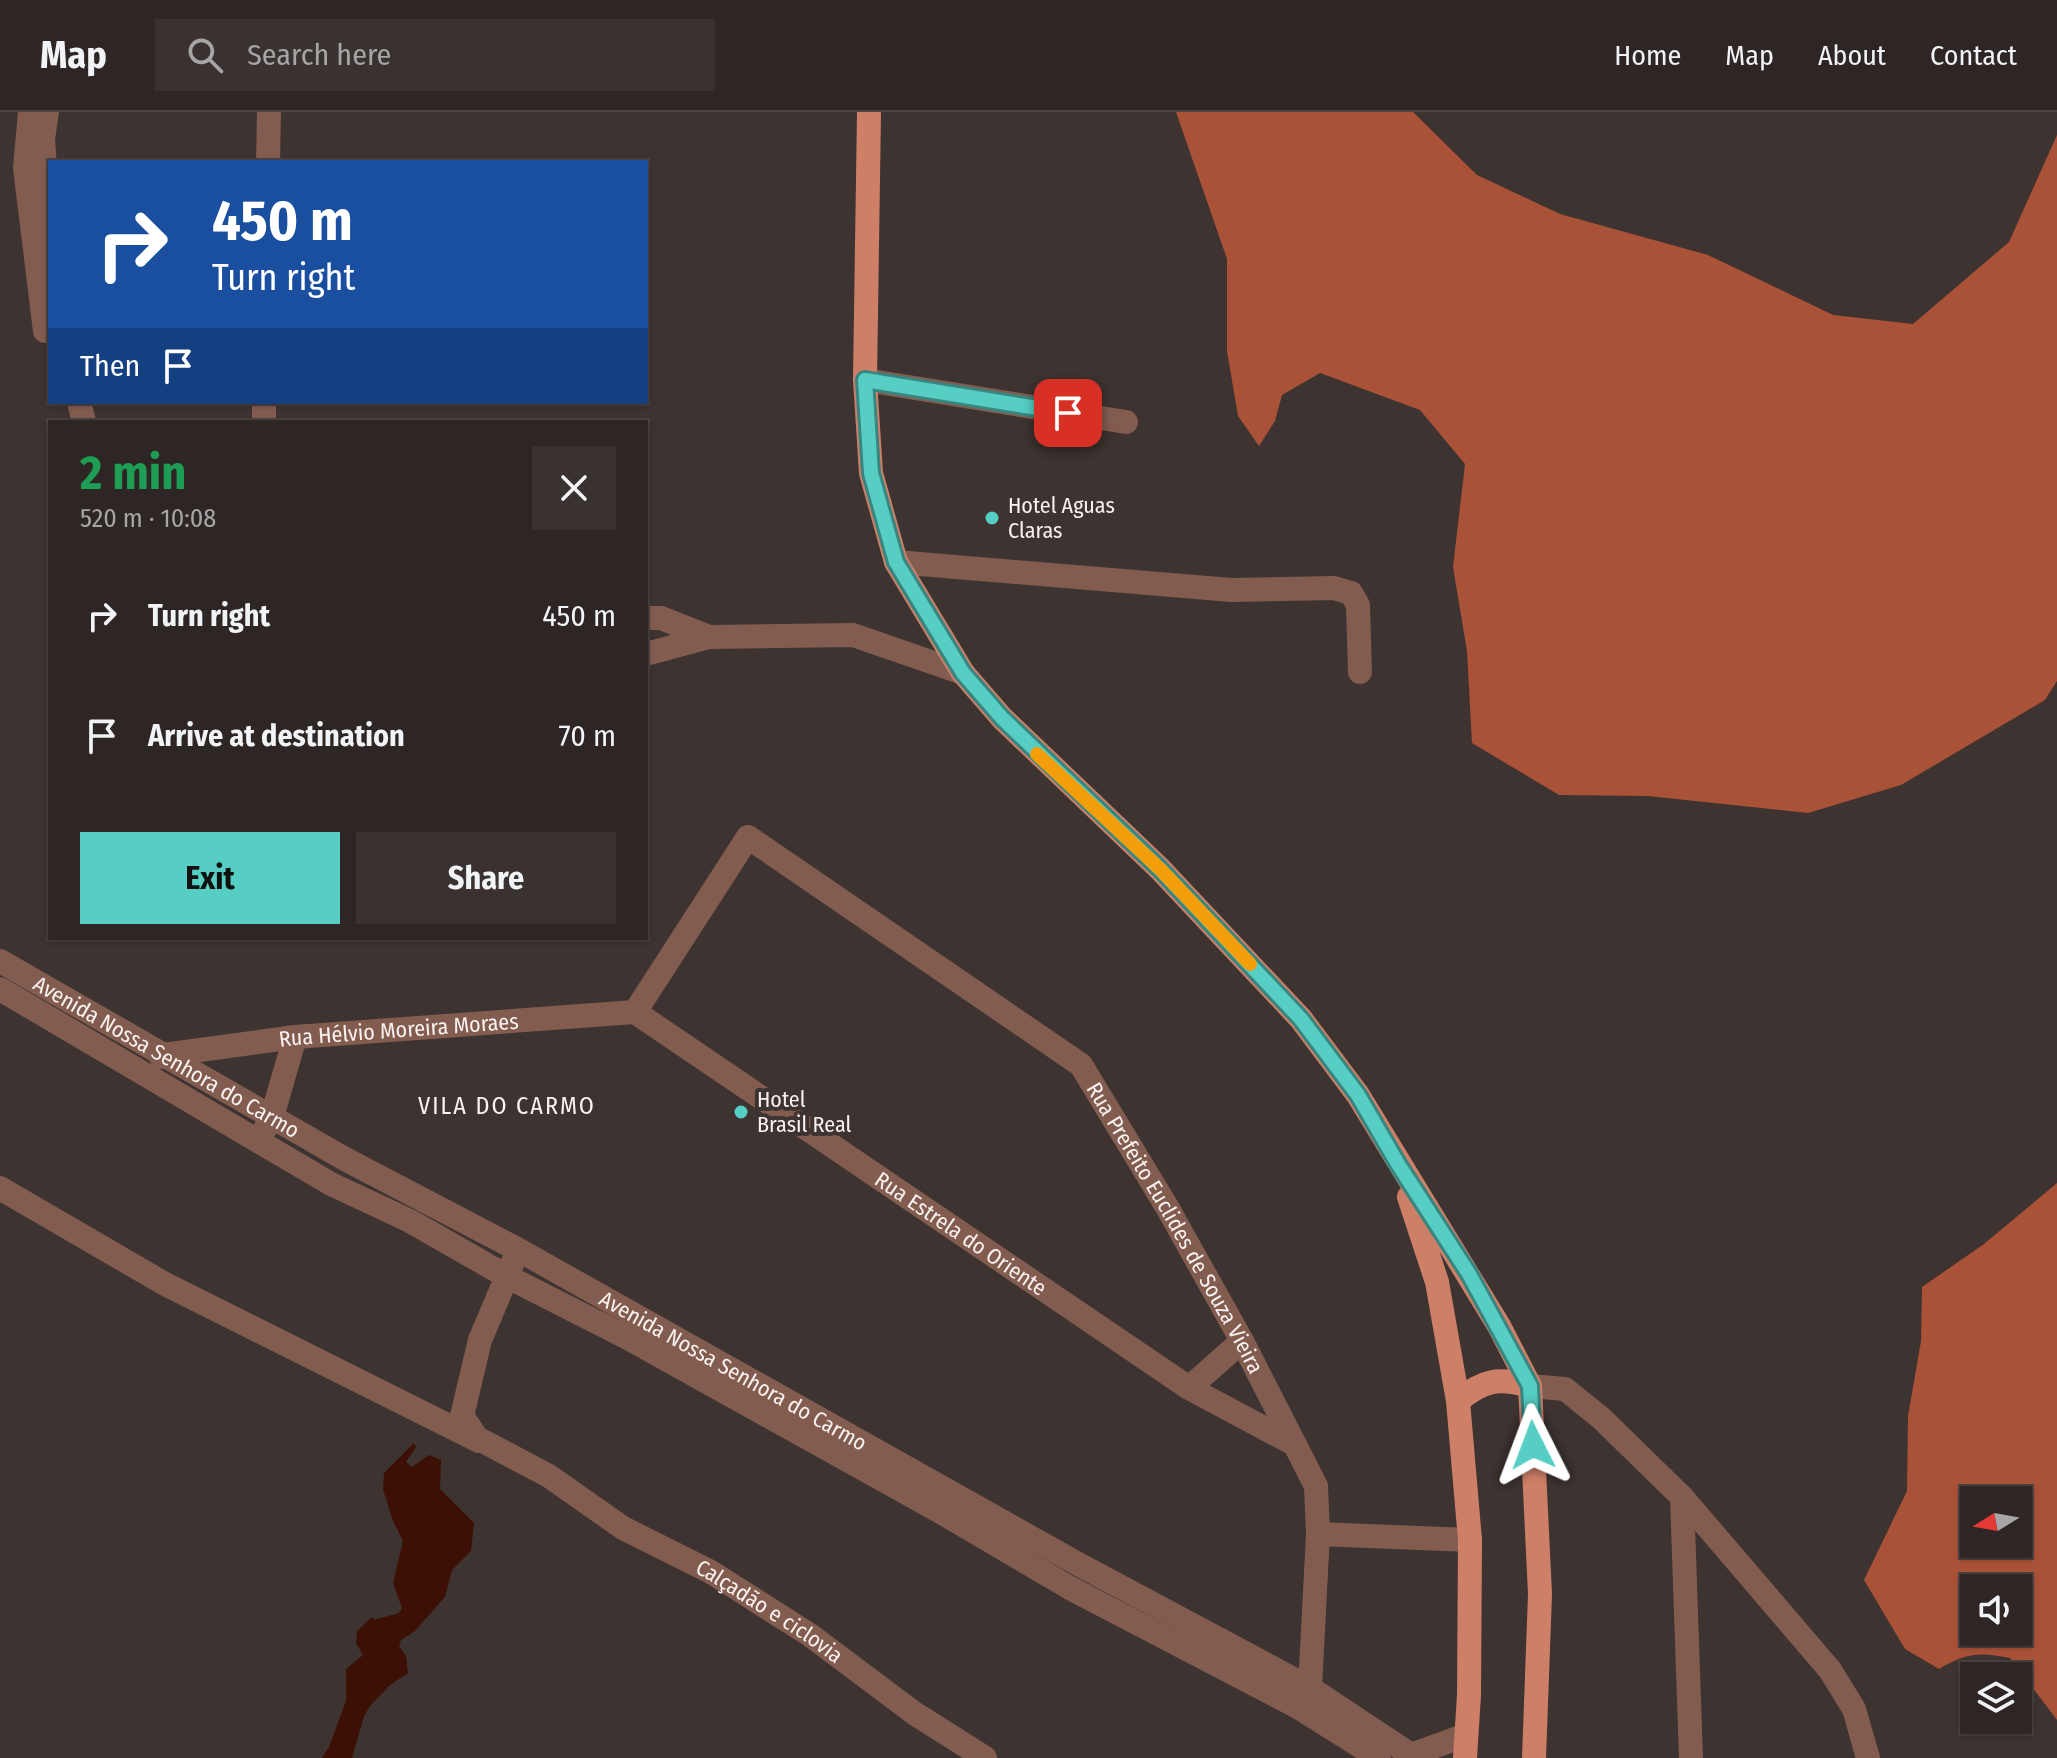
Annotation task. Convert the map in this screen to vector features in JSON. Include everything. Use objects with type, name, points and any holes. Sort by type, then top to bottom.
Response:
[{"type":"main road","points":[[869,112],[865,380],[871,473],[896,562],[963,673],[1002,718],[1160,869],[1301,1019],[1358,1095],[1469,1274],[1530,1386],[1540,1594],[1534,1758]]},
{"type":"main road","points":[[1398,1164],[1437,1282],[1458,1401],[1470,1540],[1466,1747]]},
{"type":"main road","points":[[1458,1401],[1473,1389],[1491,1381],[1511,1380],[1530,1386]]},
{"type":"street","points":[[30,112],[25,168],[45,331]]},
{"type":"street","points":[[47,112],[43,139],[48,211]]},
{"type":"street","points":[[268,160],[269,112]]},
{"type":"street","points":[[865,380],[1126,422]]},
{"type":"street","points":[[896,562],[1231,590],[1334,588],[1351,593],[1358,605],[1360,672]]},
{"type":"street","points":[[648,618],[661,618],[709,637]]},
{"type":"street","points":[[648,653],[709,637],[853,635],[963,673]]},
{"type":"street","name":"Rua Prefeito Euclides de Souza Vieira","points":[[635,1012],[748,837],[1081,1065],[1167,1207],[1242,1341],[1316,1486],[1318,1534],[1304,1698]]},
{"type":"street","points":[[3,997],[10,966]]},
{"type":"street","name":"Avenida Nossa Senhora do Carmo","points":[[10,966],[272,1117],[415,1210],[508,1277],[632,1327]]},
{"type":"street","name":"Avenida Nossa Senhora do Carmo","points":[[3,997],[331,1184],[415,1210],[517,1249],[632,1327],[943,1500],[1078,1564],[1304,1698],[1411,1755],[1466,1747]]},
{"type":"street","name":"Rua Hélvio Moreira Moraes","points":[[163,1055],[295,1037],[635,1012]]},
{"type":"street","name":"Rua Estrela do Oriente","points":[[635,1012],[1189,1388],[1292,1443]]},
{"type":"street","points":[[259,1141],[272,1117],[295,1037]]},
{"type":"street","points":[[148,1078],[163,1055]]},
{"type":"street","points":[[0,1188],[165,1284],[549,1476]]},
{"type":"street","points":[[517,1249],[480,1340],[462,1416],[477,1438],[549,1476]]},
{"type":"street","points":[[1189,1388],[1242,1341]]},
{"type":"street","points":[[1530,1386],[1565,1389],[1601,1418],[1682,1497],[1830,1670],[1854,1709],[1868,1758]]},
{"type":"street","name":"Calçadão e ciclovia","points":[[549,1476],[623,1528],[711,1572],[810,1635],[914,1713],[985,1758]]},
{"type":"street","points":[[1682,1497],[1691,1758]]},
{"type":"street","name":"Avenida Nossa Senhora do Carmo","points":[[943,1500],[1070,1588],[1304,1698],[1379,1758]]},
{"type":"street","points":[[1318,1534],[1470,1540]]},
{"type":"street","points":[[1070,1588],[1078,1564]]},
{"type":"shaded area","points":[[1176,112],[1413,112],[1477,175],[1560,214],[1708,255],[1833,315],[1913,324],[2009,242],[2057,135],[2057,681],[2045,700],[1901,785],[1808,813],[1648,796],[1559,795],[1472,743],[1467,651],[1453,567],[1465,464],[1420,410],[1320,373],[1282,395],[1275,421],[1259,446],[1238,416],[1227,351],[1227,259]]},
{"type":"shaded area","points":[[2057,1183],[2057,1720],[2032,1687],[2032,1662],[1973,1655],[1939,1669],[1905,1649],[1864,1580],[1907,1491],[1908,1416],[1921,1341],[1922,1287],[1984,1244]]},
{"type":"shaded area","points":[[414,1443],[416,1447],[406,1462],[412,1467],[429,1455],[441,1460],[440,1489],[474,1523],[471,1551],[452,1570],[445,1597],[415,1631],[401,1640],[399,1646],[406,1656],[408,1673],[390,1685],[370,1706],[352,1758],[322,1758],[346,1701],[346,1669],[363,1655],[356,1643],[357,1631],[372,1617],[374,1620],[399,1613],[402,1608],[393,1583],[403,1541],[383,1489],[384,1473]]},
{"type":"slow traffic","points":[[1037,754],[1160,869],[1250,964]]},
{"type":"place","name":"Hotel Aguas Claras","points":[[992,518]]},
{"type":"place","name":"Hotel Brasil Real","points":[[741,1112]]},
{"type":"district","name":"VILA DO CARMO","points":[[507,1106]]},
{"type":"route","points":[[1068,413],[865,380],[871,473],[896,562],[963,673],[1002,718],[1160,869],[1301,1019],[1358,1095],[1469,1274],[1530,1386],[1533,1445]]}]
